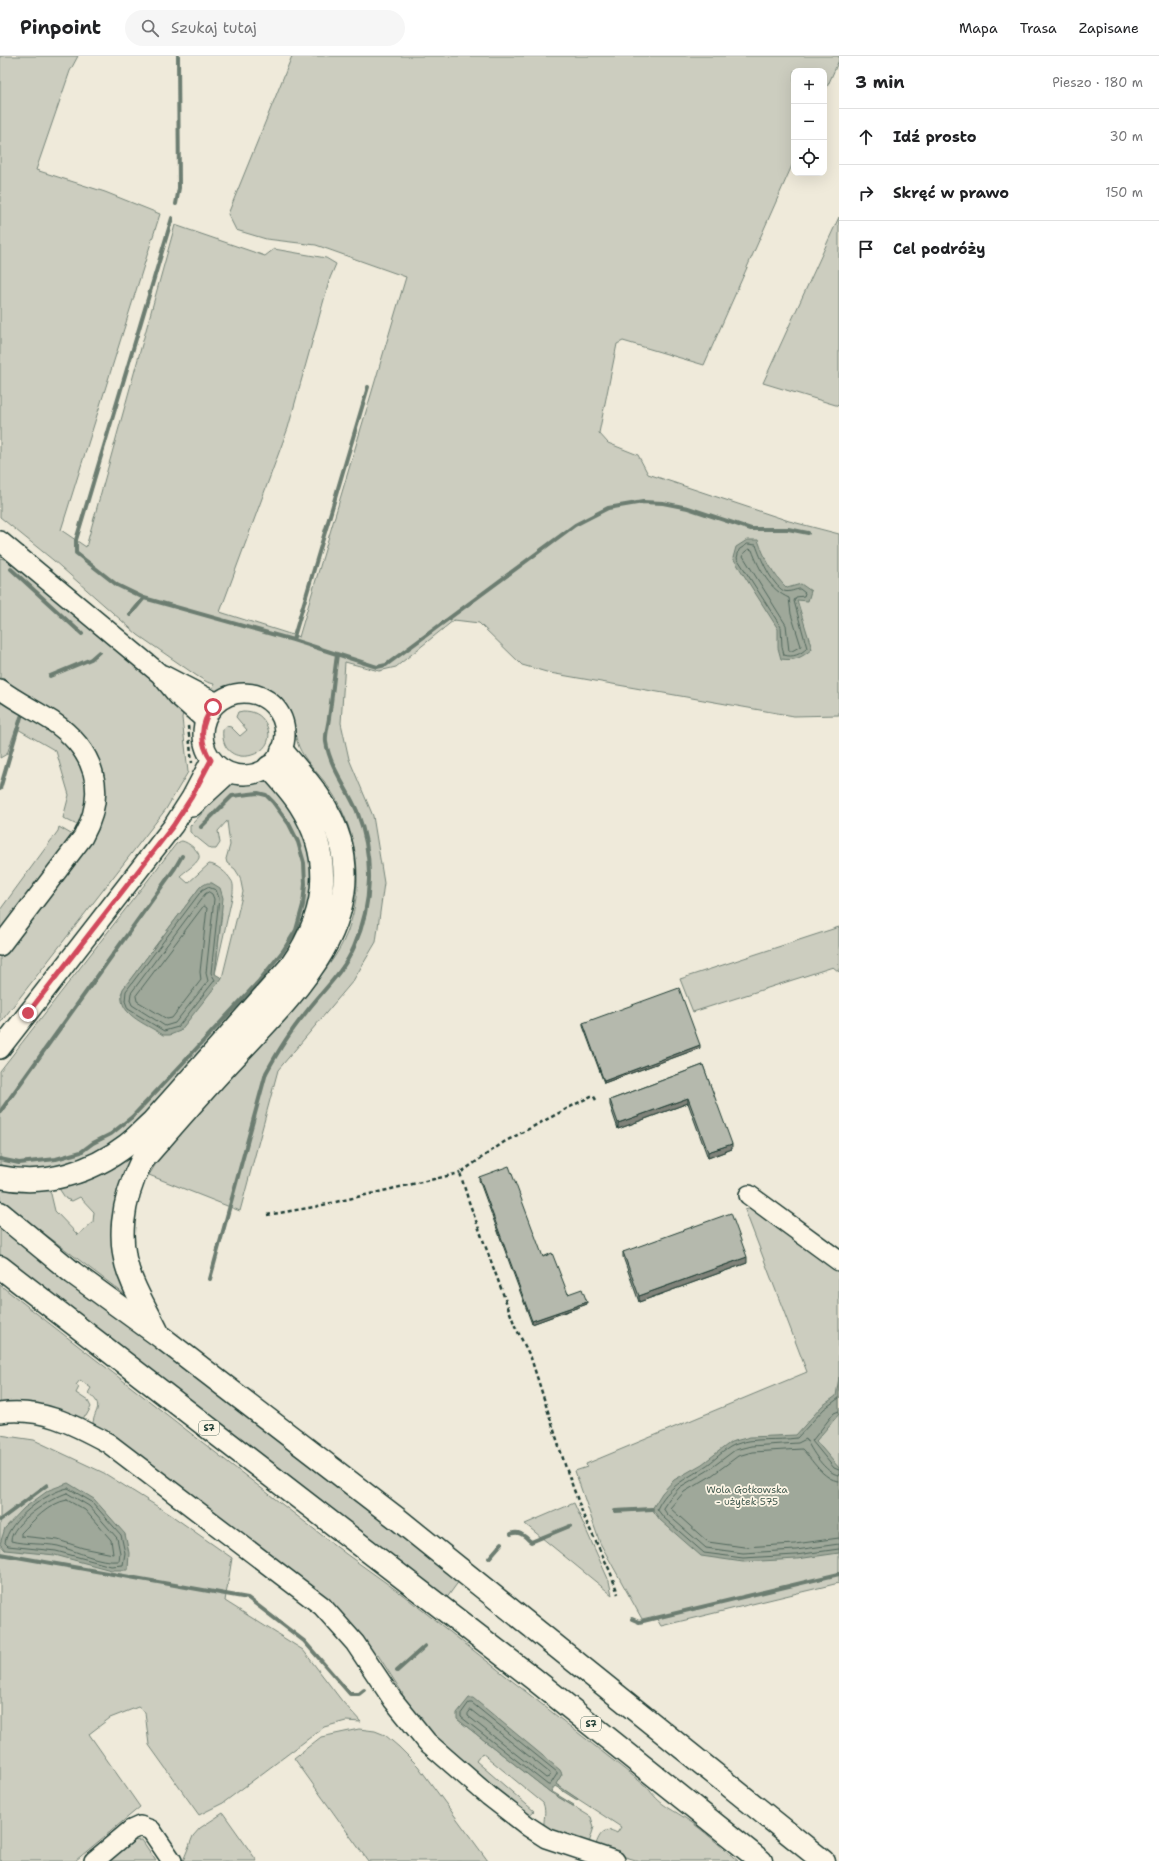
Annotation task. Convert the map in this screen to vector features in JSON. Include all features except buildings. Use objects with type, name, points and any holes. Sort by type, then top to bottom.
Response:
[{"type":"highway","points":[[0,1178],[37,1181],[74,1173],[98,1162],[128,1145],[152,1122],[290,967],[302,950],[312,930],[319,907],[322,888],[321,856],[313,830],[275,759]]},
{"type":"highway","points":[[160,1337],[132,1283],[122,1243],[123,1216],[129,1188],[141,1162],[190,1104],[293,994],[309,973],[322,953],[332,932],[341,903],[344,882],[344,860],[334,822],[326,806],[313,787],[275,759]]},
{"type":"highway","points":[[0,1214],[74,1273],[399,1520],[823,1861]]},
{"type":"highway","name":"S7","points":[[0,1268],[516,1664],[761,1861]]},
{"type":"street","points":[[0,541],[160,674],[203,728],[203,742],[211,760],[223,770],[230,773],[250,775],[275,759],[285,738],[284,724],[277,710],[260,696],[245,693],[230,695],[217,703],[197,720]]},
{"type":"street","points":[[160,674],[217,703]]},
{"type":"street","points":[[0,689],[51,721],[75,741],[88,758],[95,782],[96,796],[91,822],[83,837],[0,946]]},
{"type":"street","points":[[0,1049],[173,826],[191,798],[211,760]]},
{"type":"street","points":[[173,826],[230,773]]},
{"type":"street","points":[[748,1196],[839,1262]]},
{"type":"street","points":[[0,1413],[17,1411],[54,1417],[75,1425],[108,1443],[322,1606],[355,1643],[393,1700],[427,1742],[489,1796],[529,1827],[546,1838],[615,1861]]},
{"type":"street","points":[[94,1861],[131,1830],[140,1826],[151,1830],[172,1861]]},
{"type":"path","points":[[192,769],[187,725],[197,720]]},
{"type":"path","points":[[267,1215],[314,1207],[460,1173],[511,1138],[593,1095],[596,1100]]},
{"type":"path","points":[[460,1173],[469,1202],[513,1318],[532,1358],[561,1454],[579,1503],[610,1571],[618,1594]]},
{"type":"green space","points":[[0,56],[78,56],[70,71],[36,170],[105,192],[160,214],[61,530],[86,547],[175,225],[265,256],[274,249],[326,258],[336,264],[330,278],[288,428],[220,612],[299,637],[406,277],[316,245],[266,239],[236,230],[228,214],[292,56],[839,56],[839,60],[827,87],[827,68],[791,68],[791,168],[704,365],[623,341],[617,344],[599,433],[608,443],[638,455],[648,474],[789,521],[839,534],[839,715],[794,716],[550,673],[522,665],[479,623],[454,620],[396,667],[379,671],[345,662],[341,723],[349,759],[373,816],[384,883],[376,942],[353,981],[278,1070],[240,1211],[149,1175],[162,1155],[193,1117],[281,1024],[335,956],[343,942],[351,922],[356,901],[356,859],[352,838],[336,799],[301,751],[296,739],[290,714],[283,700],[277,694],[258,687],[243,687],[219,691],[212,690],[214,684],[197,676],[138,635],[53,560],[0,517]]},
{"type":"green space","points":[[839,217],[839,406],[763,383]]},
{"type":"green space","points":[[0,558],[12,561],[171,695],[183,712],[182,718],[188,772],[166,809],[0,1023],[0,956],[73,862],[100,771],[0,680]]},
{"type":"green space","points":[[0,697],[60,735],[77,754],[88,788],[82,824],[75,824],[63,818],[69,795],[56,751],[16,728],[7,754],[0,758]]},
{"type":"green space","points":[[238,712],[253,712],[259,715],[266,724],[269,736],[266,745],[259,752],[249,756],[239,756],[230,752],[224,743],[223,729],[226,726],[231,727],[240,736],[247,730],[236,717]]},
{"type":"green space","points":[[269,781],[302,819],[317,880],[305,933],[148,1117],[102,1152],[53,1168],[31,1171],[0,1165],[0,1071],[176,844],[181,841],[194,848],[199,856],[195,863],[180,876],[188,883],[209,864],[212,864],[222,870],[233,883],[233,893],[215,974],[222,913],[212,883],[200,887],[123,989],[121,994],[222,978],[243,892],[240,877],[235,869],[227,863],[226,859],[230,845],[227,821],[218,831],[220,843],[216,849],[211,849],[190,832],[190,826],[230,784],[235,782]]},
{"type":"green space","points":[[59,827],[71,834],[72,840],[0,937],[0,910],[58,831]]},
{"type":"green space","points":[[839,927],[839,972],[833,967],[693,1012],[680,979]]},
{"type":"green space","points":[[135,1151],[131,1168],[136,1303],[0,1200],[0,1188],[47,1188],[51,1194],[55,1211],[78,1235],[93,1222],[94,1212],[80,1197],[72,1201],[66,1199],[60,1190],[60,1187]]},
{"type":"green space","name":"Wola Gołkowska - użytek 575","points":[[755,1207],[839,1269],[839,1583],[661,1626],[655,1616],[642,1619],[600,1543],[575,1471],[587,1467],[586,1464],[807,1372],[745,1210]]},
{"type":"green space","points":[[0,1226],[459,1581],[446,1599],[0,1255]]},
{"type":"green space","points":[[0,1285],[346,1554],[403,1595],[647,1787],[660,1802],[699,1828],[738,1861],[639,1861],[595,1848],[602,1833],[608,1830],[617,1833],[621,1827],[555,1784],[562,1774],[457,1719],[550,1792],[591,1817],[594,1827],[588,1846],[544,1828],[545,1809],[543,1803],[482,1753],[476,1761],[534,1811],[527,1817],[438,1742],[400,1696],[403,1694],[378,1655],[374,1657],[93,1427],[94,1416],[98,1405],[94,1398],[88,1393],[91,1388],[80,1380],[76,1385],[79,1387],[76,1393],[88,1401],[91,1407],[86,1416],[78,1420],[0,1405]]},
{"type":"green space","points":[[0,1435],[34,1440],[104,1473],[171,1515],[232,1558],[225,1601],[303,1650],[342,1701],[361,1722],[346,1721],[324,1727],[223,1803],[199,1815],[149,1745],[145,1712],[138,1707],[110,1718],[89,1734],[140,1807],[75,1861],[0,1861]]},
{"type":"green space","points":[[574,1503],[609,1581],[612,1595],[525,1524]]},
{"type":"green space","points":[[359,1729],[375,1731],[385,1735],[418,1766],[488,1861],[368,1861],[294,1758],[321,1737]]},
{"type":"green space","points":[[223,1813],[257,1861],[183,1861],[193,1836],[200,1828]]},
{"type":"green space","points":[[142,1840],[156,1861],[102,1861],[127,1841]]},
{"type":"water","points":[[747,540],[758,540],[770,566],[787,588],[801,584],[811,591],[808,601],[797,600],[812,649],[801,657],[790,660],[781,659],[778,648],[778,629],[733,558],[736,547]]},
{"type":"water","points":[[207,883],[212,883],[220,888],[223,898],[215,974],[222,978],[180,1031],[170,1035],[163,1035],[140,1022],[127,1011],[123,1005],[123,989],[200,887]]},
{"type":"water","points":[[839,1377],[839,1414],[816,1441],[839,1468],[839,1553],[797,1559],[743,1562],[701,1556],[660,1520],[652,1509],[662,1493],[674,1480],[702,1464],[731,1442],[750,1437],[796,1435],[822,1406],[836,1396]]},
{"type":"water","points":[[68,1483],[94,1499],[125,1534],[129,1553],[128,1570],[111,1570],[55,1555],[5,1550],[0,1544],[5,1528],[24,1508],[49,1490]]},
{"type":"water","points":[[469,1698],[473,1698],[560,1770],[562,1774],[556,1784],[578,1799],[577,1800],[555,1786],[551,1791],[574,1805],[573,1806],[550,1792],[457,1719],[457,1713]]},
{"type":"waterway","points":[[176,204],[179,188],[178,56]]},
{"type":"waterway","points":[[172,218],[76,540],[76,553],[117,585],[144,598],[293,640],[377,667],[386,665],[575,525],[608,508],[643,502],[663,503],[688,508],[751,529],[788,529],[808,533]]},
{"type":"waterway","points":[[293,640],[368,387]]},
{"type":"waterway","points":[[11,569],[82,634]]},
{"type":"waterway","points":[[130,615],[144,598]]},
{"type":"waterway","points":[[50,676],[91,659],[99,652]]},
{"type":"waterway","points":[[210,1279],[266,1073],[293,1029],[344,965],[354,947],[365,914],[368,897],[369,862],[363,828],[353,802],[331,760],[326,742],[337,655]]},
{"type":"waterway","points":[[0,789],[21,717]]},
{"type":"waterway","points":[[0,1159],[19,1163],[56,1159],[81,1152],[93,1143],[111,1134],[132,1117],[259,981],[283,951],[296,930],[303,905],[305,884],[304,863],[298,842],[289,824],[273,802],[266,795],[258,793],[232,796],[201,827]]},
{"type":"waterway","points":[[0,1112],[175,868],[182,856]]},
{"type":"waterway","points":[[0,1520],[47,1485]]},
{"type":"waterway","points":[[615,1511],[652,1509]]},
{"type":"waterway","points":[[511,1534],[520,1533],[531,1542],[570,1526]]},
{"type":"waterway","points":[[489,1558],[502,1543]]},
{"type":"waterway","points":[[0,1554],[248,1598],[304,1641],[350,1694],[359,1694],[364,1690]]},
{"type":"waterway","points":[[632,1619],[639,1622],[839,1574]]},
{"type":"waterway","points":[[397,1671],[425,1646]]},
{"type":"route","points":[[28,1013],[173,826],[191,798],[211,760],[205,749],[202,736],[205,720],[213,707]]}]
